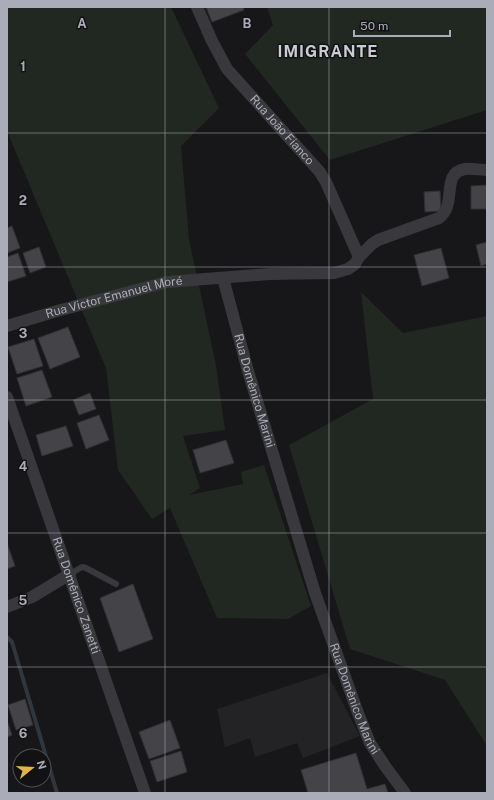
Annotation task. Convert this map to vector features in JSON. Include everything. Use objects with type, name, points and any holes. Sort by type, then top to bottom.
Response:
[{"type":"street","name":"Rua João Fianco","points":[[197,7],[212,41],[227,69],[320,171],[359,257]]},
{"type":"street","points":[[223,278],[270,274],[334,273],[348,269],[355,264],[359,257],[372,244],[378,240],[439,218],[444,214],[448,208],[450,180],[454,175],[464,169],[487,170]]},
{"type":"street","name":"Rua Victor Emanuel Moré","points":[[7,326],[57,311],[167,282],[223,278]]},
{"type":"street","name":"Rua Domênico Marini","points":[[223,278],[248,371],[315,593],[370,742],[385,766],[405,793]]},
{"type":"street","name":"Rua Domênico Zanetti","points":[[7,398],[57,544],[70,574],[145,793]]},
{"type":"street","points":[[7,607],[32,597],[70,574]]},
{"type":"lane","points":[[70,574],[82,567],[116,584]]},
{"type":"shaded area","points":[[7,7],[171,7],[219,108],[181,146],[189,239],[216,365],[225,430],[183,436],[200,488],[189,495],[243,484],[241,472],[264,465],[311,606],[288,619],[217,618],[170,508],[152,519],[118,470],[106,368],[7,131]]},
{"type":"shaded area","points":[[267,7],[487,7],[487,110],[330,160],[245,54],[273,25]]},
{"type":"shaded area","points":[[361,292],[403,333],[487,316],[487,746],[445,680],[350,649],[289,445],[373,399]]},
{"type":"shaded area","points":[[327,673],[360,736],[303,758],[297,743],[255,757],[250,738],[225,747],[217,709]]},
{"type":"building","points":[[206,7],[243,7],[244,10],[212,22]]},
{"type":"building","points":[[487,185],[487,209],[471,209],[471,186]]},
{"type":"building","points":[[440,191],[441,211],[425,212],[424,192]]},
{"type":"building","points":[[12,226],[20,248],[7,253],[7,228]]},
{"type":"building","points":[[487,242],[487,264],[481,266],[476,245]]},
{"type":"building","points":[[39,247],[46,267],[30,273],[23,253]]},
{"type":"building","points":[[441,248],[449,278],[422,286],[414,255]]},
{"type":"building","points":[[18,253],[26,276],[7,282],[7,257]]},
{"type":"building","points":[[68,327],[80,357],[50,369],[38,338]]},
{"type":"building","points":[[34,339],[43,366],[17,374],[8,347]]},
{"type":"building","points":[[42,370],[52,397],[26,406],[17,378]]},
{"type":"building","points":[[90,393],[96,409],[79,415],[73,400]]},
{"type":"building","points":[[99,415],[109,440],[86,449],[77,423]]},
{"type":"building","points":[[66,426],[73,446],[42,456],[36,435]]},
{"type":"building","points":[[226,440],[234,463],[200,473],[193,450]]},
{"type":"building","points":[[7,543],[15,566],[7,569]]},
{"type":"building","points":[[133,584],[153,639],[119,652],[100,598]]},
{"type":"building","points":[[25,699],[33,725],[16,730],[8,705]]},
{"type":"building","points":[[7,720],[12,735],[7,737]]},
{"type":"building","points":[[170,720],[180,748],[149,759],[139,732]]},
{"type":"building","points":[[181,751],[187,772],[157,782],[150,761]]},
{"type":"building","points":[[356,753],[367,789],[385,784],[388,793],[308,793],[301,770]]},
{"type":"waterway","points":[[7,637],[12,642],[57,793]]},
{"type":"district","name":"IMIGRANTE","points":[[328,51]]}]
